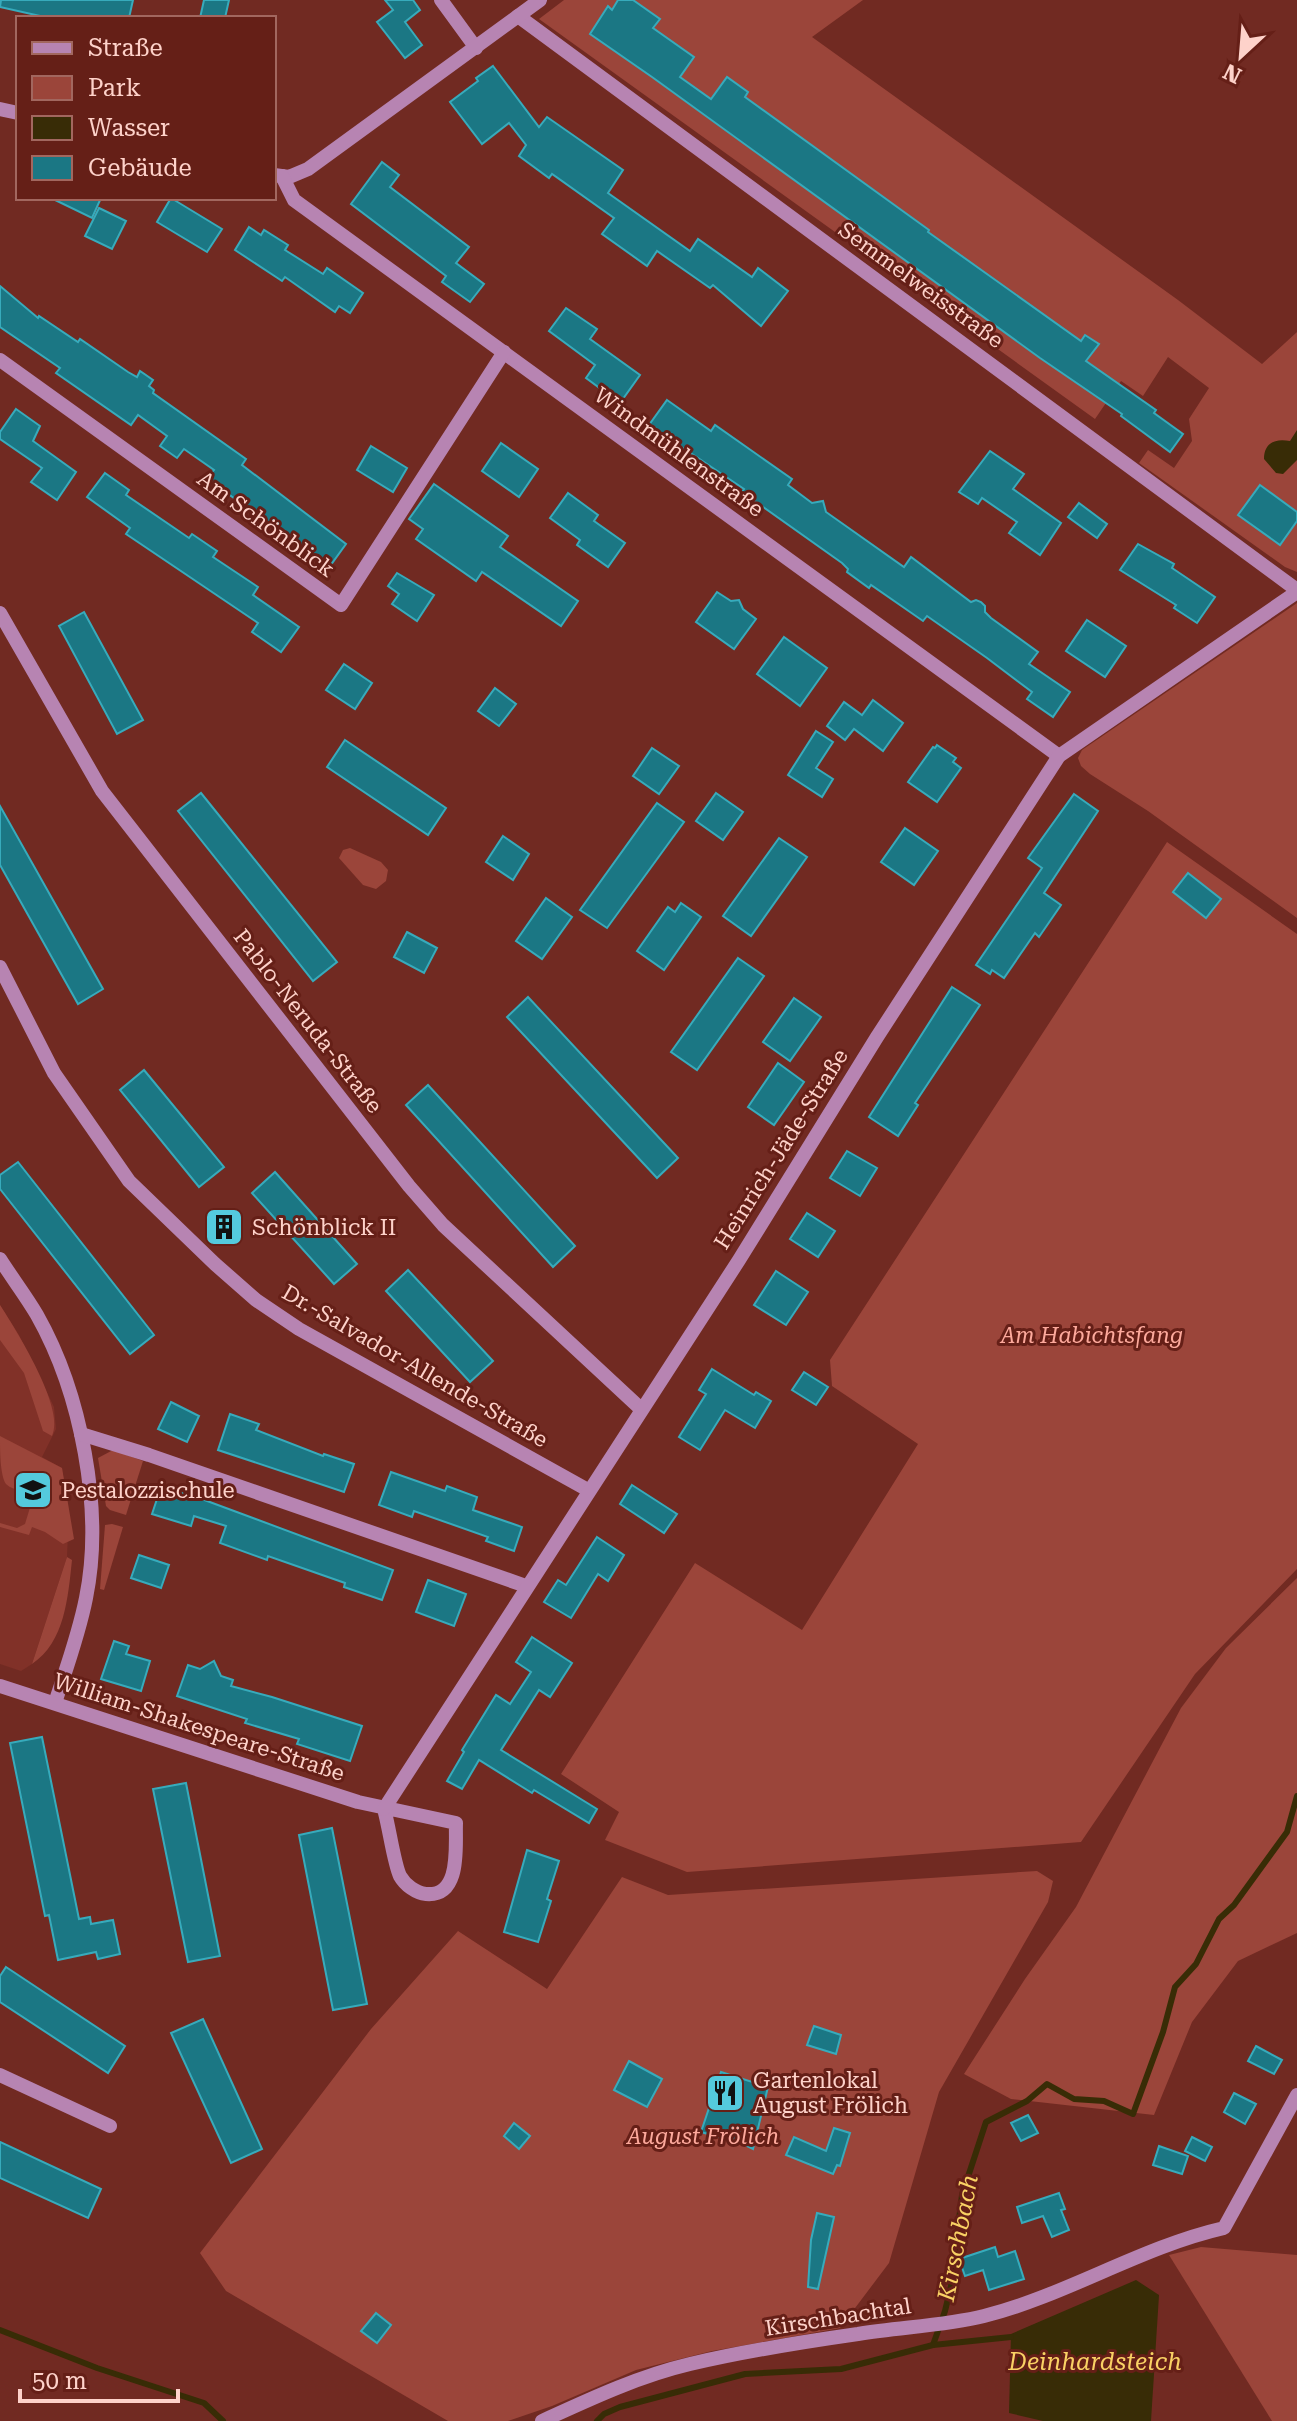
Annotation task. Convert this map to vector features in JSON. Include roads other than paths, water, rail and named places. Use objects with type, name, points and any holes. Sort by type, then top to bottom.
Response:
[{"type":"street","points":[[441,0],[476,48]]},
{"type":"street","name":"Windmühlenstraße","points":[[278,176],[289,177],[308,169],[540,0]]},
{"type":"street","name":"Semmelweisstraße","points":[[518,16],[1297,591]]},
{"type":"street","name":"Windmühlenstraße","points":[[278,176],[294,200],[1059,756]]},
{"type":"street","name":"Am Schönblick","points":[[0,360],[341,605],[504,352]]},
{"type":"street","name":"Heinrich-Jäde-Straße","points":[[384,1809],[739,1260],[877,1037],[1059,756],[1297,591]]},
{"type":"street","name":"Pablo-Neruda-Straße","points":[[0,613],[102,791],[400,1175],[443,1225],[641,1409]]},
{"type":"street","name":"Dr.-Salvador-Allende-Straße","points":[[0,967],[54,1073],[129,1181],[215,1264],[256,1300],[299,1329],[588,1490]]},
{"type":"street","points":[[0,1259],[38,1316],[64,1378],[88,1467],[93,1550],[86,1599],[55,1703]]},
{"type":"street","points":[[81,1434],[526,1586]]},
{"type":"street","name":"William-Shakespeare-Straße","points":[[0,1686],[384,1809],[456,1823],[454,1873],[449,1884],[438,1892],[427,1894],[407,1885],[399,1875],[384,1809]]},
{"type":"street","points":[[0,2075],[110,2126]]},
{"type":"street","name":"Kirschbachtal","points":[[542,2421],[641,2379],[689,2364],[857,2334],[982,2317],[1156,2252],[1185,2237],[1224,2228],[1297,2095]]},
{"type":"water","points":[[1297,430],[1297,460],[1283,474],[1276,473],[1264,459],[1266,449],[1275,441],[1290,441]]},
{"type":"water","name":"Deinhardsteich","points":[[1136,2280],[1159,2295],[1151,2421],[1043,2421],[1009,2413],[1011,2334]]},
{"type":"waterway","name":"Kirschbach","points":[[933,2345],[951,2286],[962,2195],[986,2122],[1027,2101],[1047,2084],[1074,2099],[1104,2101],[1133,2114],[1163,2032],[1175,1987],[1196,1964],[1219,1919],[1234,1905],[1287,1832],[1297,1796]]},
{"type":"waterway","points":[[0,2330],[97,2368],[204,2403],[223,2421]]},
{"type":"waterway","name":"Kirschbach","points":[[597,2421],[620,2407],[745,2374],[841,2369],[933,2345],[1011,2337]]},
{"type":"place","name":"Schönblick II","points":[[224,1227]]},
{"type":"place","name":"Pestalozzischule","points":[[33,1490]]},
{"type":"place","name":"Gartenlokal August Frölich","points":[[725,2093]]},
{"type":"park label","name":"Am Habichtsfang","points":[[1092,1335]]},
{"type":"park label","name":"August Frölich","points":[[703,2136]]}]
